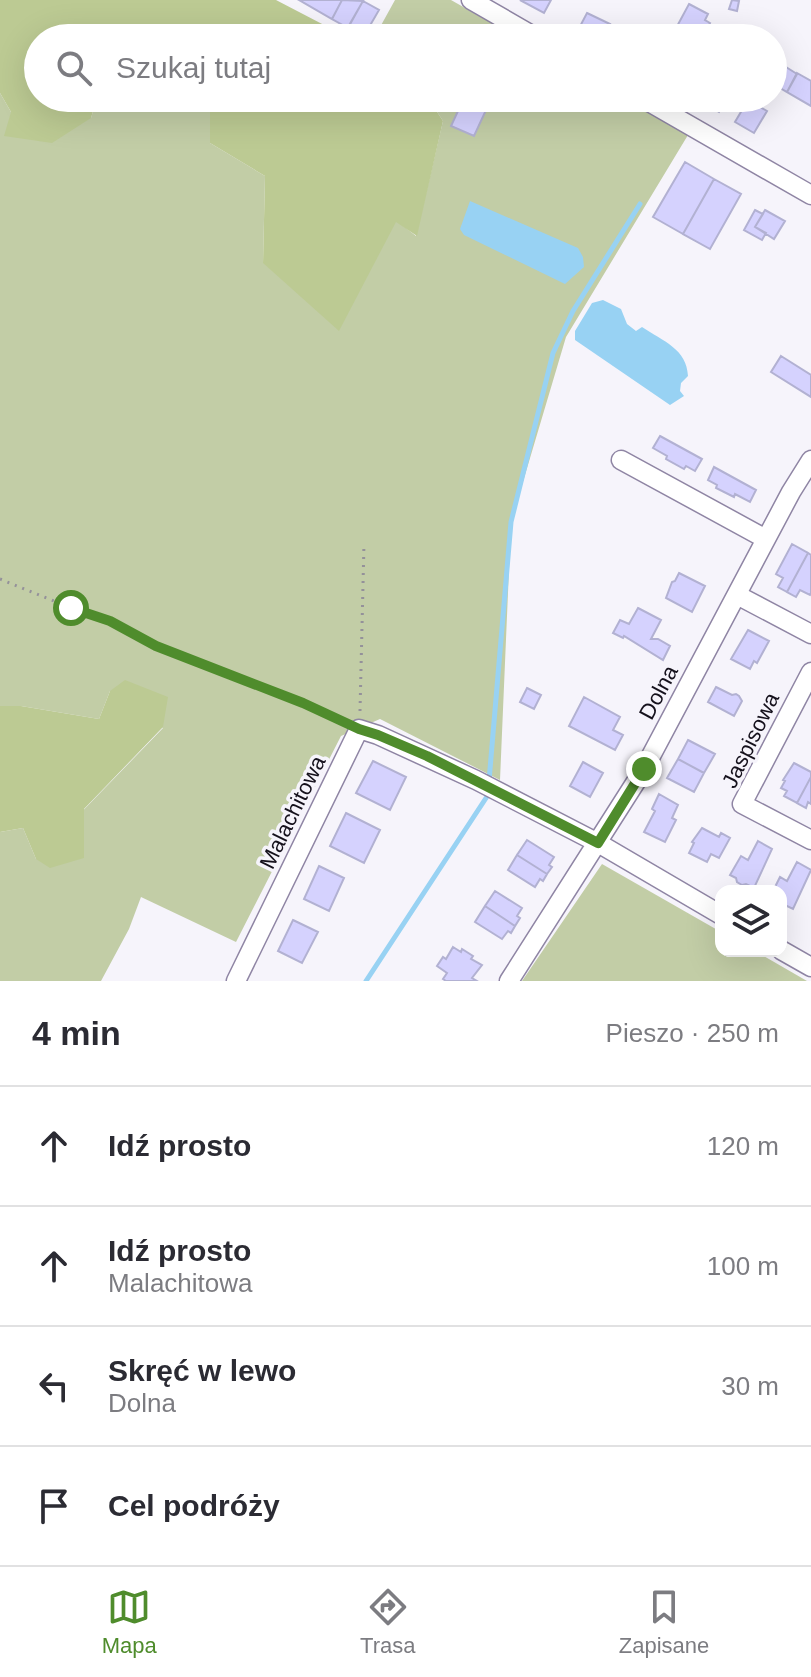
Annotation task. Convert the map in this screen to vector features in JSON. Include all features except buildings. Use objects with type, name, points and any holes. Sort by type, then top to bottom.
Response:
[{"type":"street","points":[[471,0],[513,24]]},
{"type":"street","points":[[666,112],[811,195]]},
{"type":"street","points":[[621,460],[766,539]]},
{"type":"street","name":"Dolna","points":[[509,981],[644,769],[811,460]]},
{"type":"street","points":[[737,595],[811,634]]},
{"type":"street","name":"Jaspisowa","points":[[811,672],[742,804],[811,840]]},
{"type":"street","points":[[359,729],[427,756],[598,843],[715,911]]},
{"type":"street","name":"Malachitowa","points":[[236,981],[359,729]]},
{"type":"street","points":[[787,953],[811,967]]},
{"type":"path","points":[[0,579],[110,621],[156,646],[303,703],[359,729],[364,543]]},
{"type":"green space","points":[[0,0],[276,0],[322,24],[24,24],[24,112],[93,112],[91,118],[52,143],[4,136],[11,112],[0,93]]},
{"type":"green space","points":[[395,0],[451,0],[493,24],[382,24]]},
{"type":"green space","points":[[0,93],[11,112],[91,118],[93,112],[210,112],[210,143],[265,176],[263,263],[397,221],[416,236],[443,121],[437,112],[648,112],[688,135],[566,337],[511,522],[500,780],[380,719],[341,736],[236,942],[141,897],[129,929],[101,981],[0,981],[0,832],[23,828],[36,859],[163,728],[110,691],[99,719],[21,706],[0,706]]},
{"type":"green space","points":[[210,112],[437,112],[443,121],[417,236],[396,222],[339,331],[263,263],[265,176],[210,143]]},
{"type":"green space","points":[[125,680],[168,697],[163,727],[84,809],[84,858],[50,868],[36,859],[23,828],[0,832],[0,706],[21,706],[99,719],[110,691]]},
{"type":"green space","points":[[602,864],[715,929],[715,957],[765,957],[807,981],[522,981]]},
{"type":"water","points":[[470,201],[578,248],[584,267],[565,284],[464,235],[460,229]]},
{"type":"water","points":[[603,300],[621,309],[627,324],[636,331],[642,327],[679,352],[687,367],[688,376],[681,383],[680,391],[684,396],[670,405],[575,340],[575,331],[592,303]]},
{"type":"waterway","points":[[489,781],[511,522],[553,353],[573,311],[640,204]]},
{"type":"waterway","points":[[366,981],[489,791]]},
{"type":"route","points":[[71,608],[110,621],[156,646],[303,703],[427,756],[598,843],[644,769]]}]
